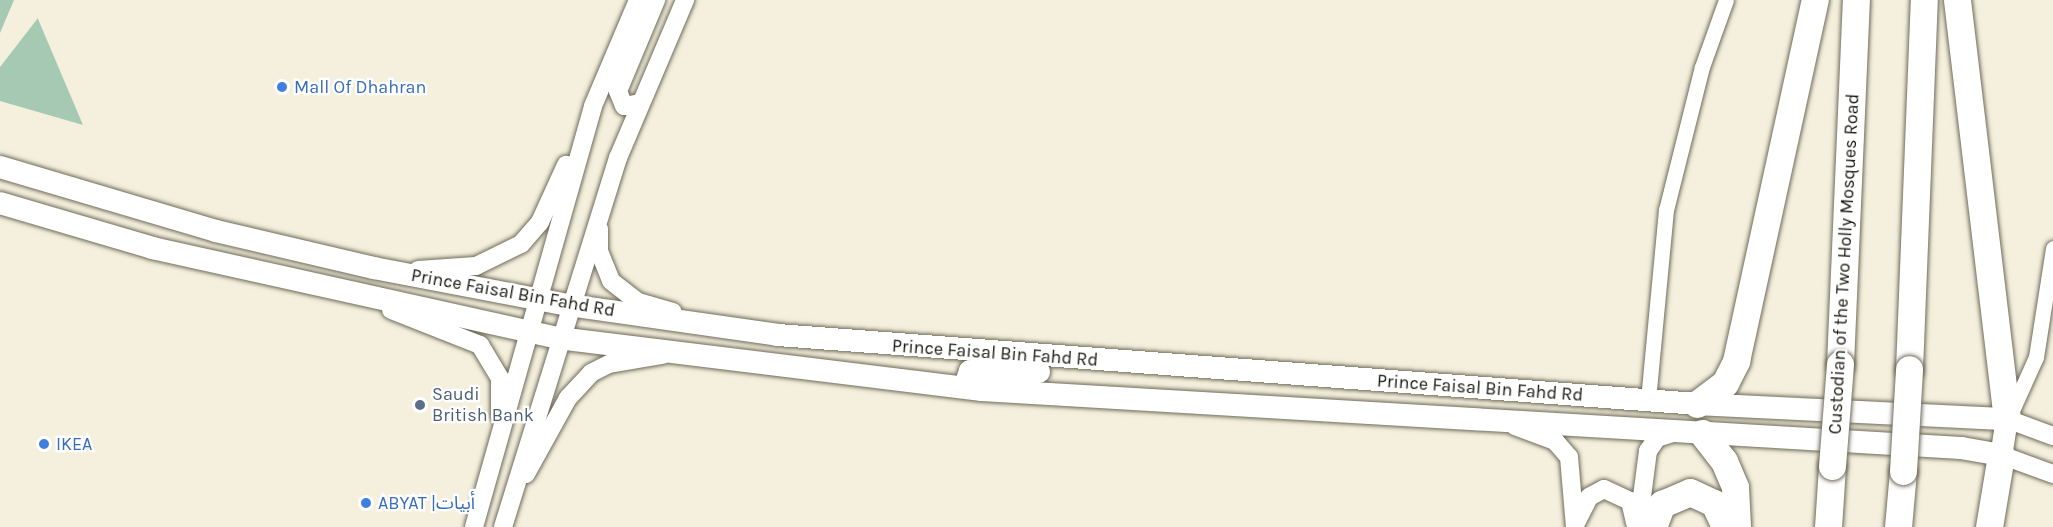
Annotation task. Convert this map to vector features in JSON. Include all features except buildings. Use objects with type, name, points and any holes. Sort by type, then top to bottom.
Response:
[{"type":"highway","points":[[1697,404],[1725,383],[1736,361],[1815,0]]},
{"type":"highway","name":"Custodian of the Two Holly Mosques Road","points":[[1828,527],[1840,364],[1856,0]]},
{"type":"highway","points":[[1898,527],[1909,369],[1924,0]]},
{"type":"highway","points":[[1957,0],[2007,419]]},
{"type":"highway","points":[[1689,432],[1724,461],[1735,488],[1737,527]]},
{"type":"highway","points":[[1989,527],[2001,455]]},
{"type":"highway","points":[[1653,527],[1662,504],[1690,492],[1714,504],[1725,527]]},
{"type":"main road","name":"Prince Faisal Bin Fahd Rd","points":[[0,167],[216,231],[392,271],[568,305],[718,326],[973,353],[1697,404],[2007,419]]},
{"type":"main road","name":"Prince Faisal Bin Fahd Rd","points":[[0,203],[153,248],[350,295],[558,338],[982,390],[1510,424],[1961,448],[2001,455]]},
{"type":"main road","points":[[982,390],[967,380],[970,371],[1115,375],[1223,369]]},
{"type":"main road","points":[[2001,455],[2007,419]]},
{"type":"street","points":[[392,271],[476,266],[521,244],[540,222],[638,0]]},
{"type":"street","points":[[640,103],[624,106],[618,91],[656,0]]},
{"type":"street","points":[[503,527],[568,305],[599,212],[640,103],[685,0]]},
{"type":"street","points":[[1648,400],[1666,210],[1702,67],[1726,0]]},
{"type":"street","points":[[474,527],[592,106]]},
{"type":"street","points":[[599,212],[598,251],[611,280],[638,302],[718,326]]},
{"type":"street","points":[[2053,248],[2042,289],[2036,357],[2007,419],[2053,436]]},
{"type":"street","points":[[350,295],[480,345],[500,378],[500,438]]},
{"type":"street","points":[[510,501],[568,398],[591,373],[609,364],[678,353]]},
{"type":"street","points":[[1510,424],[1564,449],[1572,467],[1575,526]]},
{"type":"street","points":[[1636,527],[1648,451],[1657,438],[1689,432]]},
{"type":"street","points":[[2001,455],[2053,474]]},
{"type":"street","points":[[1575,526],[1583,504],[1604,489],[1630,501],[1636,527]]},
{"type":"green space","points":[[0,0],[14,0],[0,33]]},
{"type":"green space","points":[[38,18],[83,125],[0,101],[0,67]]},
{"type":"place","name":"Mall Of Dhahran","points":[[282,87]]},
{"type":"place","name":"Saudi British Bank","points":[[420,405]]},
{"type":"place","name":"IKEA","points":[[44,444]]},
{"type":"place","name":"ABYAT |أبيات","points":[[366,503]]}]
